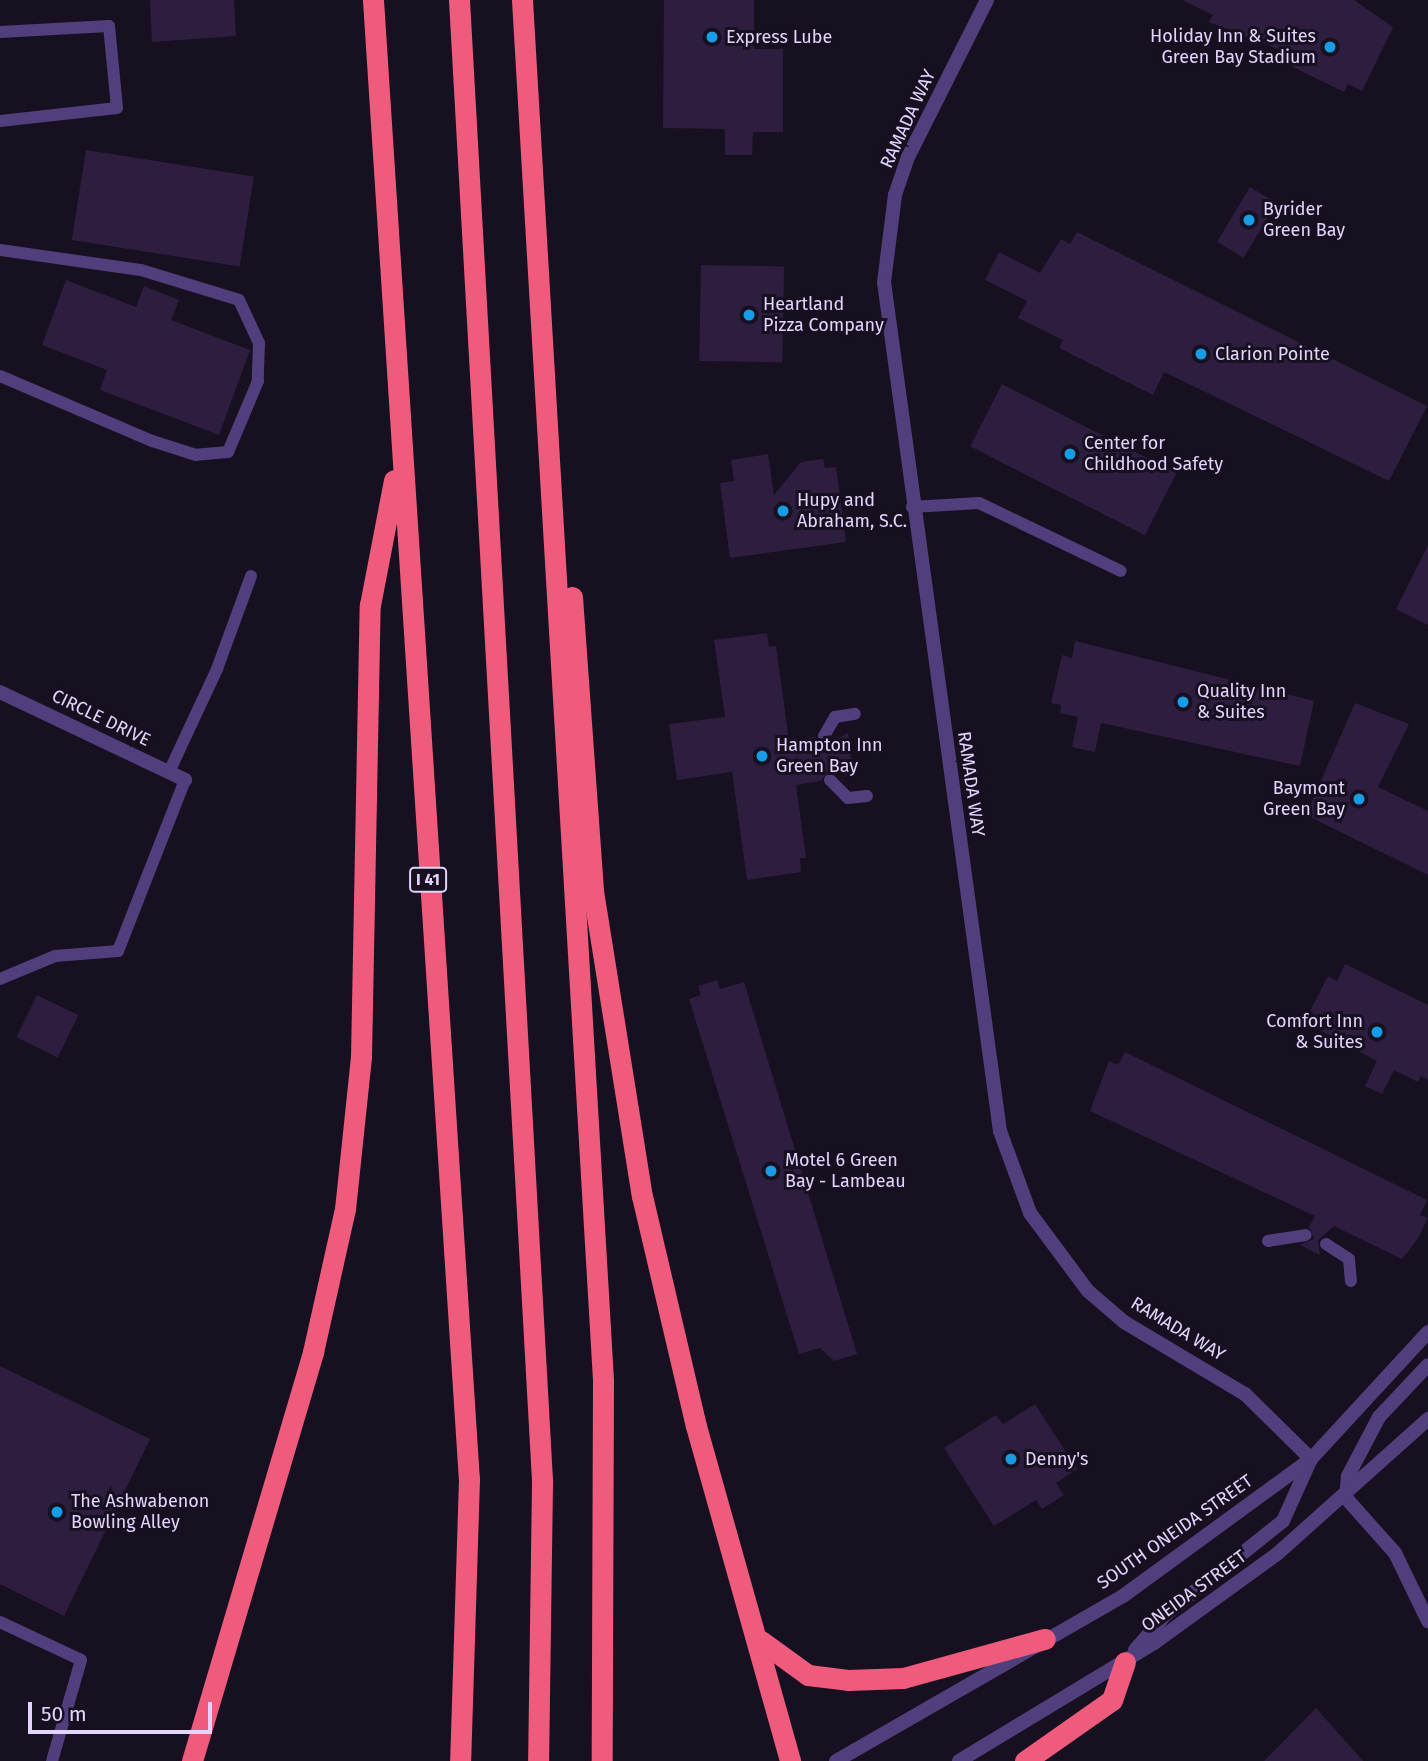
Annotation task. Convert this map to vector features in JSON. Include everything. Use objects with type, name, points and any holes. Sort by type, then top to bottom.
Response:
[{"type":"highway","name":"I 41","points":[[373,0],[399,461],[469,1479],[460,1761]]},
{"type":"highway","points":[[458,0],[542,1482],[538,1761]]},
{"type":"highway","points":[[522,0],[603,1380],[602,1761]]},
{"type":"highway","points":[[192,1761],[313,1352],[345,1209],[361,1045],[370,605],[399,461]]},
{"type":"highway","points":[[555,545],[572,593],[593,891],[642,1196],[696,1426],[761,1641],[790,1761]]},
{"type":"highway","points":[[761,1641],[808,1675],[848,1680],[903,1678],[1045,1639]]},
{"type":"highway","points":[[1025,1761],[1112,1700],[1125,1662]]},
{"type":"street","name":"RAMADA WAY","points":[[986,0],[908,157],[886,242],[887,328],[998,1118],[1012,1171],[1054,1251],[1088,1291],[1124,1322],[1245,1394],[1311,1459]]},
{"type":"street","name":"CIRCLE DRIVE","points":[[0,692],[185,780]]},
{"type":"street","name":"SOUTH ONEIDA STREET","points":[[836,1761],[1123,1596],[1311,1459],[1428,1332]]},
{"type":"street","points":[[1428,1365],[1379,1417],[1348,1476],[1346,1498],[1395,1553],[1428,1621]]},
{"type":"street","name":"ONEIDA STREET","points":[[959,1761],[1125,1662],[1346,1498],[1428,1419]]},
{"type":"street","points":[[1125,1662],[1166,1614],[1283,1521],[1311,1459]]},
{"type":"lane","points":[[0,32],[109,26],[117,108],[0,121]]},
{"type":"lane","points":[[0,250],[141,270],[239,300],[259,343],[255,393],[228,452],[196,455],[152,441],[0,376]]},
{"type":"lane","points":[[912,507],[979,503],[1121,571]]},
{"type":"lane","points":[[169,772],[251,576]]},
{"type":"lane","points":[[824,736],[835,717],[855,714]]},
{"type":"lane","points":[[0,979],[55,956],[118,951],[185,780]]},
{"type":"lane","points":[[830,780],[848,798],[867,796]]},
{"type":"lane","points":[[1268,1241],[1306,1235]]},
{"type":"lane","points":[[1325,1244],[1349,1259],[1351,1282]]},
{"type":"lane","points":[[0,1622],[81,1660],[52,1761]]},
{"type":"building","points":[[150,0],[234,0],[236,36],[152,42]]},
{"type":"building","points":[[664,0],[754,0],[754,49],[783,49],[783,132],[753,132],[752,155],[725,155],[725,129],[663,128]]},
{"type":"building","name":"Holiday Inn & Suites Green Bay Stadium","points":[[1182,0],[1354,0],[1393,27],[1362,91],[1348,84],[1344,92],[1293,67],[1298,57],[1209,22],[1213,15]]},
{"type":"building","points":[[86,150],[254,177],[240,266],[72,240]]},
{"type":"building","points":[[1250,187],[1277,203],[1244,258],[1217,242]]},
{"type":"building","name":"Clarion Pointe","points":[[1077,232],[1427,406],[1389,481],[1164,372],[1153,395],[1059,348],[1063,340],[1018,318],[1027,301],[985,280],[999,252],[1040,273],[1061,239],[1070,244]]},
{"type":"building","points":[[701,265],[784,266],[782,362],[699,361]]},
{"type":"building","points":[[66,280],[136,307],[144,286],[179,300],[171,320],[250,350],[219,435],[100,390],[107,370],[42,345]]},
{"type":"building","points":[[1002,384],[1177,473],[1145,535],[970,446]]},
{"type":"building","points":[[768,454],[774,495],[801,462],[823,459],[825,468],[836,467],[846,542],[730,558],[720,483],[734,481],[731,460]]},
{"type":"building","points":[[1428,545],[1428,625],[1396,609]]},
{"type":"building","name":"Hampton Inn Green Bay","points":[[767,633],[769,647],[776,646],[789,741],[815,737],[825,745],[848,733],[853,777],[828,771],[821,781],[796,785],[806,858],[800,858],[801,872],[747,880],[732,772],[677,780],[669,724],[725,717],[714,640]]},
{"type":"building","name":"Quality Inn & Suites","points":[[1075,641],[1314,701],[1300,766],[1101,723],[1095,752],[1072,747],[1078,717],[1060,713],[1061,705],[1051,703],[1062,655],[1072,658]]},
{"type":"building","name":"Baymont Green Bay","points":[[1355,703],[1409,724],[1378,787],[1428,811],[1428,875],[1306,815]]},
{"type":"building","name":"Comfort Inn & Suites","points":[[1345,964],[1428,1005],[1428,1080],[1421,1076],[1418,1082],[1394,1070],[1382,1094],[1365,1086],[1377,1061],[1314,1027],[1317,1022],[1307,1017],[1328,976],[1337,981]]},
{"type":"building","points":[[717,980],[720,989],[744,982],[857,1354],[834,1361],[820,1348],[799,1354],[689,999],[701,995],[698,986]]},
{"type":"building","points":[[37,995],[78,1015],[58,1057],[16,1037]]},
{"type":"building","points":[[1125,1052],[1427,1200],[1420,1215],[1428,1218],[1417,1240],[1402,1259],[1334,1226],[1318,1240],[1320,1255],[1300,1245],[1314,1239],[1309,1227],[1315,1216],[1090,1111],[1109,1061],[1118,1065]]},
{"type":"building","name":"The Ashwabenon Bowling Alley","points":[[0,1366],[150,1439],[64,1616],[0,1584]]},
{"type":"building","name":"Denny's","points":[[1035,1404],[1077,1469],[1056,1483],[1064,1495],[1042,1509],[1036,1500],[994,1526],[944,1448],[996,1415],[1003,1424]]},
{"type":"building","points":[[1316,1708],[1363,1761],[1264,1761]]},
{"type":"place","name":"Express Lube","points":[[712,37]]},
{"type":"place","name":"Holiday Inn & Suites Green Bay Stadium","points":[[1330,47]]},
{"type":"place","name":"Byrider Green Bay","points":[[1249,220]]},
{"type":"place","name":"Heartland Pizza Company","points":[[749,315]]},
{"type":"place","name":"Clarion Pointe","points":[[1201,354]]},
{"type":"place","name":"Center for Childhood Safety","points":[[1070,454]]},
{"type":"place","name":"Hupy and Abraham, S.C.","points":[[783,511]]},
{"type":"place","name":"Quality Inn & Suites","points":[[1183,702]]},
{"type":"place","name":"Hampton Inn Green Bay","points":[[762,756]]},
{"type":"place","name":"Baymont Green Bay","points":[[1359,799]]},
{"type":"place","name":"Comfort Inn & Suites","points":[[1377,1032]]},
{"type":"place","name":"Motel 6 Green Bay - Lambeau","points":[[771,1171]]},
{"type":"place","name":"Denny's","points":[[1011,1459]]},
{"type":"place","name":"The Ashwabenon Bowling Alley","points":[[57,1512]]}]
